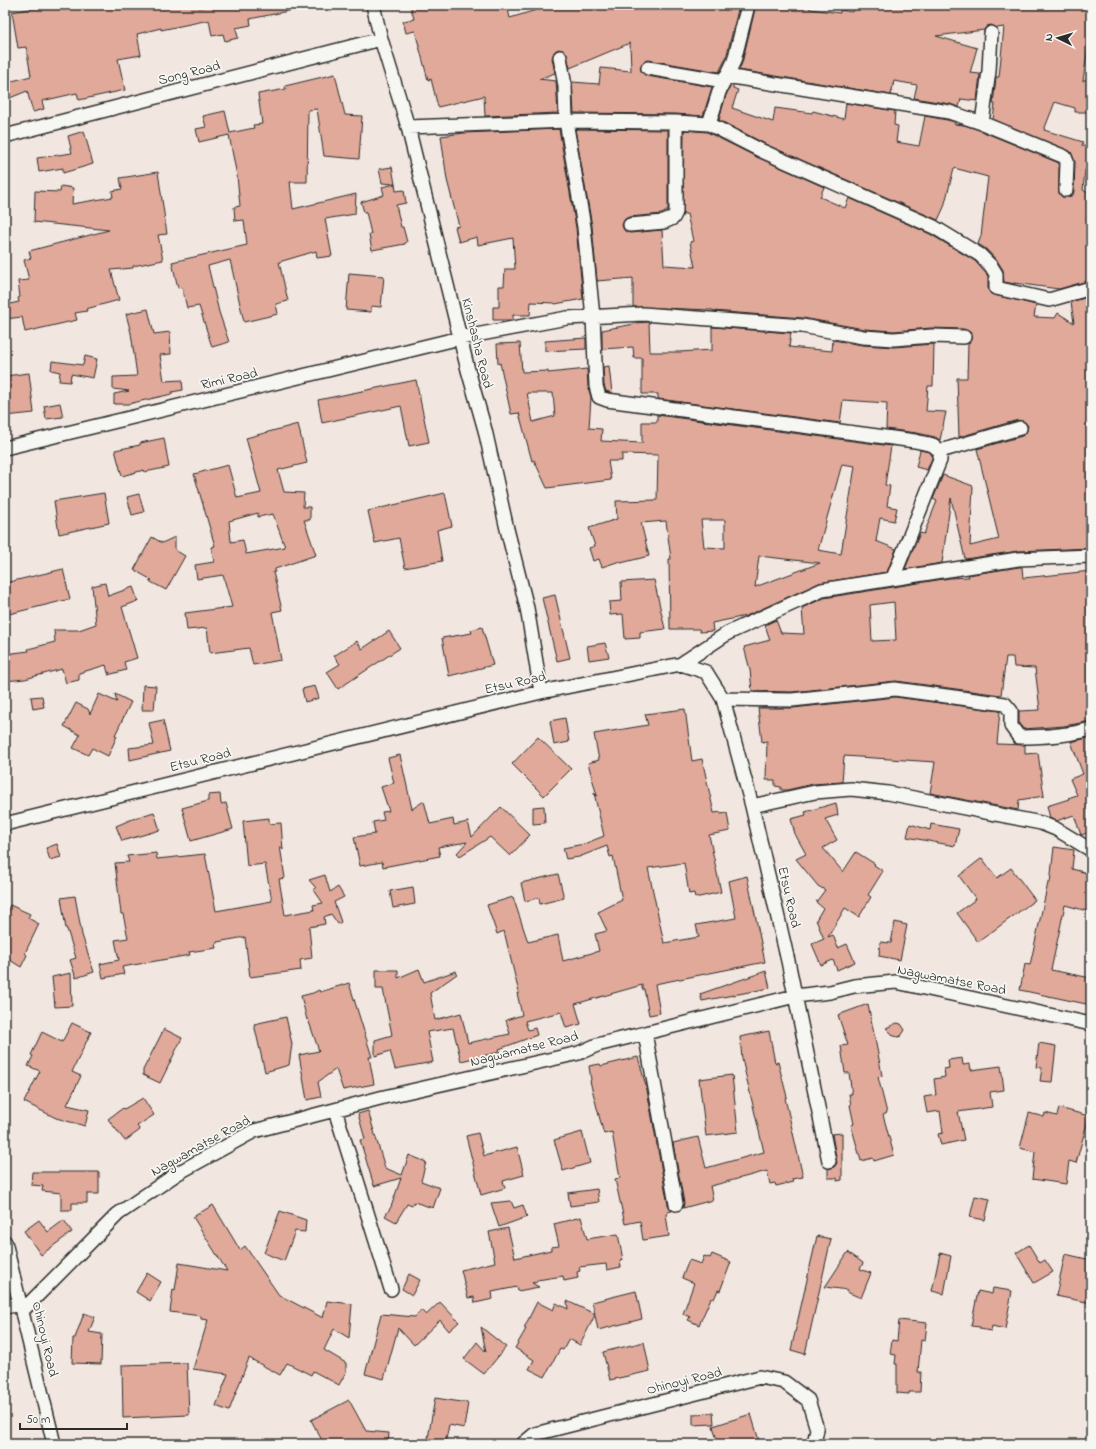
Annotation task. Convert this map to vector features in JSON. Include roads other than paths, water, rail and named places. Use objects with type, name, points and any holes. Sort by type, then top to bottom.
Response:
[{"type":"street","name":"Kinshasha Road","points":[[373,5],[381,39],[408,127],[460,338],[485,430],[507,529],[527,608],[541,692]]},
{"type":"street","points":[[709,124],[719,92],[734,61],[748,5]]},
{"type":"street","points":[[982,123],[989,71],[991,33]]},
{"type":"street","name":"Song Road","points":[[5,136],[381,39]]},
{"type":"street","points":[[560,57],[566,86],[566,121],[584,227],[593,317],[596,386],[599,397],[607,400],[915,441],[933,445],[940,451],[940,460],[893,578]]},
{"type":"street","points":[[648,68],[949,112],[982,123],[1064,157],[1067,162],[1066,190]]},
{"type":"street","points":[[408,127],[566,121],[676,122],[709,124],[762,151],[934,227],[980,255],[991,266],[996,274],[996,288],[1049,300],[1091,288]]},
{"type":"street","points":[[630,225],[664,222],[673,218],[676,212],[676,122]]},
{"type":"street","name":"Rimi Road","points":[[5,448],[460,338],[567,318],[643,314],[802,326],[863,337],[894,339],[932,336],[964,337]]},
{"type":"street","points":[[940,451],[1020,428]]},
{"type":"street","points":[[681,664],[728,633],[822,590],[1018,559],[1091,556]]},
{"type":"street","name":"Etsu Road","points":[[5,824],[541,692],[681,664],[706,672],[723,699],[752,806],[788,960],[829,1161]]},
{"type":"street","points":[[723,699],[792,700],[895,689],[1004,704],[1011,711],[1011,726],[1019,737],[1045,737],[1076,733],[1091,729]]},
{"type":"street","points":[[752,806],[815,792],[851,789],[888,793],[1040,823],[1056,829],[1091,850]]},
{"type":"street","name":"Nagwamatse Road","points":[[22,1307],[118,1214],[178,1173],[254,1131],[384,1097],[579,1053],[597,1045],[795,996],[830,992],[854,986],[896,982],[1091,1024]]},
{"type":"street","points":[[645,1033],[676,1204]]},
{"type":"street","points":[[335,1110],[391,1289]]},
{"type":"street","name":"Ohinoyi Road","points":[[5,1242],[54,1444]]},
{"type":"street","points":[[5,1307],[22,1307]]},
{"type":"street","name":"Ohinoyi Road","points":[[522,1444],[536,1434],[760,1377],[784,1382],[808,1400],[817,1429],[814,1444]]}]
